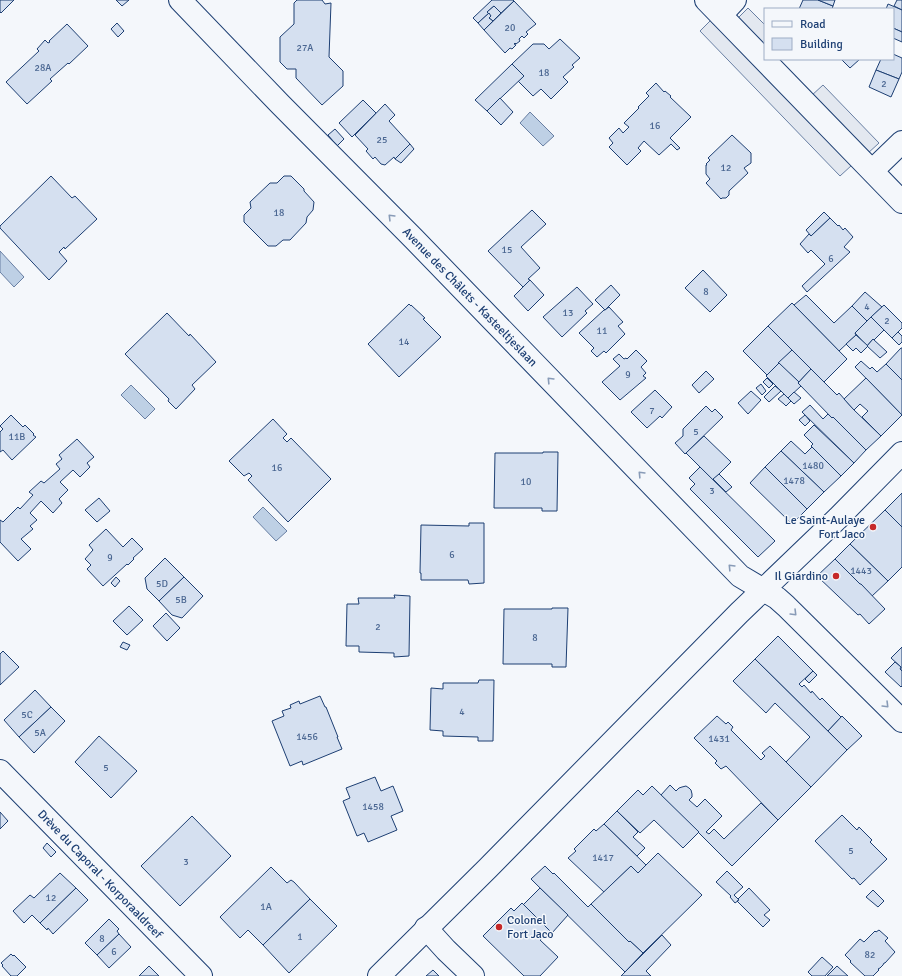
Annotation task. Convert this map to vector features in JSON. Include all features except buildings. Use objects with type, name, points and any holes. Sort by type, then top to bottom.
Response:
[{"type":"street","name":"Avenue des Châlets - Kasteeltjeslaan","points":[[180,0],[740,576],[777,598],[786,606],[902,721]]},
{"type":"street","points":[[721,5],[764,52]]},
{"type":"street","points":[[772,60],[902,202]]},
{"type":"street","points":[[873,170],[902,142]]},
{"type":"street","points":[[378,976],[488,868],[763,589],[838,518],[902,453]]},
{"type":"street","name":"Drève du Caporal - Korporaaldreef","points":[[0,771],[201,976]]},
{"type":"street","points":[[426,928],[473,976]]},
{"type":"shaded area","points":[[748,8],[764,24],[764,47],[737,19]]},
{"type":"shaded area","points":[[711,20],[852,165],[840,176],[700,31]]},
{"type":"shaded area","points":[[823,85],[879,143],[867,154],[811,96]]},
{"type":"water","points":[[530,112],[554,136],[543,146],[520,123]]},
{"type":"water","points":[[0,251],[24,277],[14,287],[0,272]]},
{"type":"water","points":[[131,385],[155,409],[145,419],[121,395]]},
{"type":"water","points":[[263,507],[287,531],[276,541],[253,517]]},
{"type":"place","name":"Le Saint-Aulaye Fort Jaco","points":[[873,527]]},
{"type":"place","name":"Il Giardino","points":[[836,576]]},
{"type":"place","name":"Colonel Fort Jaco","points":[[499,927]]}]
